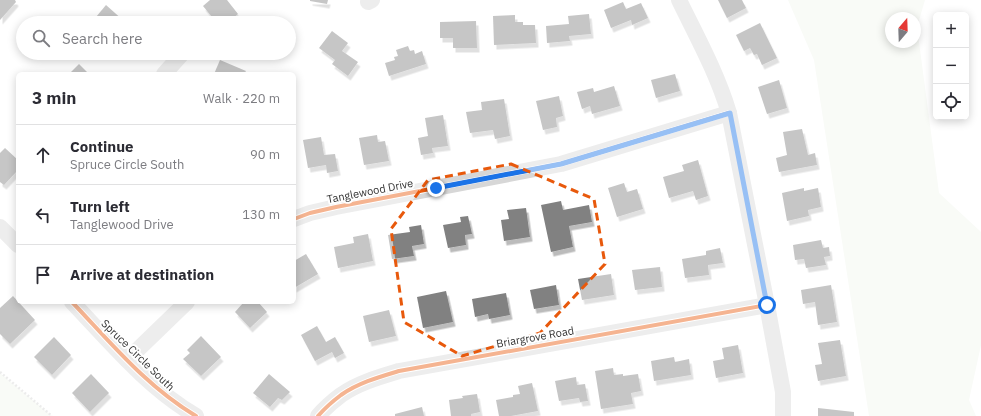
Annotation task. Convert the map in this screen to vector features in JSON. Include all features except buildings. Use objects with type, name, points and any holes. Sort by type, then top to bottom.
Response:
[{"type":"street","points":[[679,0],[711,64],[730,113],[783,392],[783,416]]},
{"type":"street","points":[[166,72],[177,60]]},
{"type":"street","name":"Tanglewood Drive","points":[[296,218],[310,213],[336,207],[561,164],[730,113]]},
{"type":"street","name":"Spruce Circle South","points":[[74,304],[147,379],[167,397],[196,416]]},
{"type":"street","points":[[127,360],[185,304]]},
{"type":"street","name":"Briargrove Road","points":[[318,416],[342,394],[366,382],[399,371],[767,305]]},
{"type":"path","points":[[0,372],[52,416]]},
{"type":"highlighted area","points":[[511,164],[594,199],[605,264],[540,333],[462,356],[404,322],[391,229],[428,180]]},
{"type":"shaded area","points":[[788,0],[925,0],[921,14],[921,12],[885,12],[885,48],[920,48],[939,193],[981,232],[981,345],[969,400],[976,416],[869,416],[814,60]]},
{"type":"shaded area","points":[[0,373],[52,416],[0,416]]},
{"type":"cycle path","points":[[296,218],[310,213],[336,207],[561,164],[729,113]]},
{"type":"cycle path","points":[[74,304],[130,364],[161,392],[196,416]]},
{"type":"cycle path","points":[[318,416],[332,402],[354,387],[399,371],[767,305]]},
{"type":"route","points":[[436,188],[561,164],[730,113],[767,305]]}]
